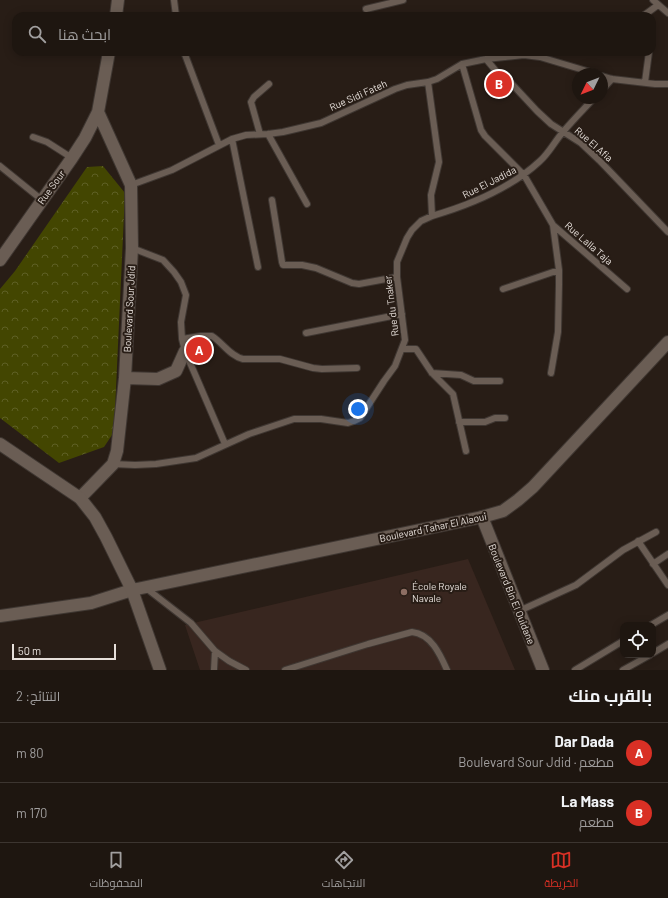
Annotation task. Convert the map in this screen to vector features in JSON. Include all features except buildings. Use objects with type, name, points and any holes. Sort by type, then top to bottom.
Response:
[{"type":"street","points":[[116,12],[118,0]]},
{"type":"street","name":"Rue Sour","points":[[0,260],[85,138],[98,112],[108,56]]},
{"type":"street","name":"Boulevard Sour Jdid","points":[[98,112],[131,185],[132,248],[125,378],[117,451],[113,464]]},
{"type":"street","name":"Boulevard Tahar El Alaoui","points":[[0,616],[91,603],[132,590],[482,517],[503,511],[533,487],[668,342]]},
{"type":"street","points":[[125,378],[158,379],[176,371],[185,351]]},
{"type":"street","points":[[0,444],[80,498],[95,517],[106,536],[132,590],[160,670]]},
{"type":"street","points":[[80,498],[113,464]]},
{"type":"street","name":"Boulevard Bin El Ouidane","points":[[482,517],[543,670]]},
{"type":"lane","points":[[174,0],[176,12]]},
{"type":"lane","points":[[366,9],[403,0]]},
{"type":"lane","points":[[653,0],[668,13]]},
{"type":"lane","points":[[648,12],[658,5]]},
{"type":"lane","points":[[186,56],[219,145]]},
{"type":"lane","name":"Rue Sidi Fateh","points":[[131,185],[172,170],[219,145],[246,135],[268,134],[320,123],[395,89],[408,85],[428,82],[462,64],[516,56]]},
{"type":"lane","name":"Rue Sidi Fateh","points":[[532,56],[577,68]]},
{"type":"lane","points":[[645,82],[648,56]]},
{"type":"lane","name":"Rue El Afia","points":[[486,60],[551,124],[580,143],[599,160],[668,232]]},
{"type":"lane","name":"Rue Lalla Taja","points":[[462,64],[481,130],[485,136],[524,175],[553,225],[627,289]]},
{"type":"lane","points":[[608,78],[667,86]]},
{"type":"lane","points":[[608,83],[612,79]]},
{"type":"lane","points":[[428,82],[439,162],[431,195],[432,216]]},
{"type":"lane","points":[[260,134],[251,102],[254,97],[269,84]]},
{"type":"lane","name":"Rue El Jadida","points":[[432,216],[465,206],[524,175],[542,160],[563,131],[588,104]]},
{"type":"lane","points":[[268,134],[307,204]]},
{"type":"lane","points":[[33,137],[47,142],[72,158]]},
{"type":"lane","points":[[232,140],[258,267]]},
{"type":"lane","points":[[0,166],[42,200]]},
{"type":"lane","points":[[272,200],[283,265],[302,265],[316,268],[352,283],[359,284],[397,277]]},
{"type":"lane","name":"Rue du Tnaker","points":[[113,464],[156,464],[196,458],[225,444],[272,425],[294,419],[321,419],[348,423],[360,418],[395,366],[405,340],[397,277],[397,262],[412,230],[421,221],[432,216]]},
{"type":"lane","points":[[551,373],[558,332],[559,270],[553,225]]},
{"type":"lane","points":[[132,248],[163,260],[178,276],[186,295],[182,314],[182,339],[185,351],[225,444]]},
{"type":"lane","points":[[503,289],[559,270]]},
{"type":"lane","points":[[306,334],[402,314]]},
{"type":"lane","points":[[182,339],[212,336],[237,358],[243,359],[280,359],[312,368],[322,369],[357,368]]},
{"type":"lane","points":[[402,349],[416,349],[432,373],[453,394],[466,451]]},
{"type":"lane","points":[[432,373],[461,375],[474,381],[500,381]]},
{"type":"lane","points":[[459,422],[485,422],[495,418],[505,418]]},
{"type":"lane","points":[[520,611],[576,585],[617,554],[656,532]]},
{"type":"lane","points":[[638,541],[668,585]]},
{"type":"lane","points":[[653,564],[668,554]]},
{"type":"lane","points":[[145,588],[191,623],[215,651],[229,661],[246,670]]},
{"type":"lane","points":[[656,622],[668,615]]},
{"type":"lane","points":[[285,670],[412,632],[418,633],[432,643],[440,652],[447,670]]},
{"type":"lane","points":[[575,670],[620,643]]},
{"type":"lane","points":[[656,651],[668,644]]},
{"type":"lane","points":[[214,670],[215,651]]},
{"type":"lane","points":[[623,670],[645,658]]},
{"type":"shaded area","name":"École Royale Navale","points":[[468,559],[515,670],[200,670],[185,625]]},
{"type":"green space","points":[[103,166],[125,193],[114,432],[104,447],[59,463],[0,418],[0,289],[15,271],[87,167]]},
{"type":"place","name":"La Mass","points":[[499,84]]},
{"type":"place","name":"Dar Dada","points":[[199,350]]},
{"type":"place","name":"École Royale Navale","points":[[404,592]]}]
